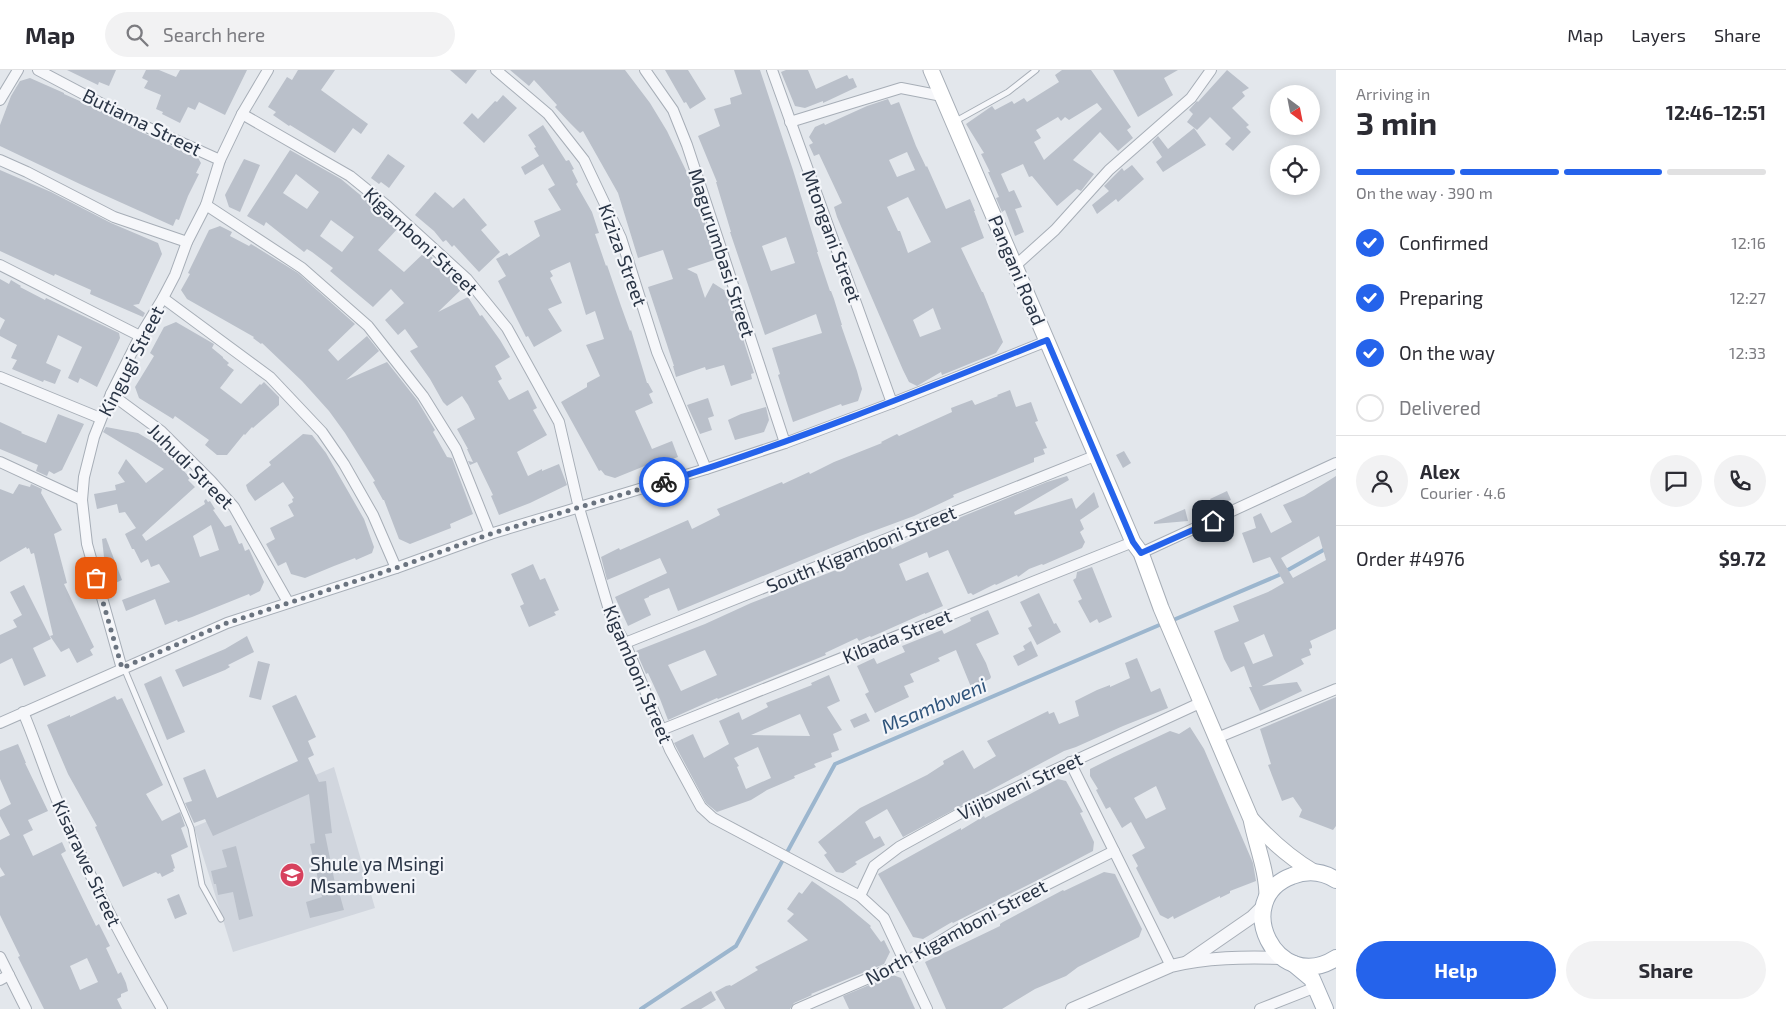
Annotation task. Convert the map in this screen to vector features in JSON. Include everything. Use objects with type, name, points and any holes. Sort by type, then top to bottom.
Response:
[{"type":"main road","name":"Pangani Road","points":[[931,70],[1137,548],[1251,819]]},
{"type":"main road","points":[[1251,819],[1272,841],[1301,864],[1329,876]]},
{"type":"main road","points":[[1251,819],[1267,881],[1266,901],[1262,920],[1264,934],[1271,947],[1312,979],[1325,1009]]},
{"type":"main road","points":[[1266,901],[1276,886],[1287,878],[1300,873],[1329,876]]},
{"type":"main road","points":[[1288,961],[1308,967],[1322,965],[1336,958]]},
{"type":"street","points":[[0,100],[18,70]]},
{"type":"street","name":"Butiama Street","points":[[38,70],[140,124],[220,160]]},
{"type":"street","name":"Kingugi Street","points":[[123,668],[87,544],[82,500],[84,477],[100,418],[140,336],[163,298],[187,242],[206,205],[220,160],[242,114],[268,70]]},
{"type":"street","name":"Kiziza Street","points":[[496,70],[548,114],[584,160],[620,238],[657,352],[706,469]]},
{"type":"street","name":"Magurumbasi Street","points":[[645,70],[673,110],[687,145],[786,443]]},
{"type":"street","name":"Mtongani Street","points":[[772,70],[892,403]]},
{"type":"street","points":[[1015,266],[1055,230],[1109,170],[1192,98],[1211,70]]},
{"type":"street","points":[[790,122],[901,88],[942,96]]},
{"type":"street","name":"Kigamboni Street","points":[[242,114],[350,176],[387,206],[467,279],[507,328],[559,422],[579,508],[612,620],[625,644],[661,730],[705,812],[860,896]]},
{"type":"street","points":[[0,160],[114,217],[187,242]]},
{"type":"street","points":[[206,205],[302,268],[368,326],[423,396],[456,449],[490,534]]},
{"type":"street","points":[[0,265],[140,336]]},
{"type":"street","points":[[163,298],[270,377],[322,432],[344,464],[373,515],[396,568]]},
{"type":"street","points":[[0,723],[227,623],[396,568],[490,534],[786,443],[892,403],[1047,340]]},
{"type":"street","points":[[0,377],[100,418]]},
{"type":"street","name":"Juhudi Street","points":[[111,394],[161,431],[211,481],[234,508],[288,602]]},
{"type":"street","name":"South Kigamboni Street","points":[[625,644],[1097,455]]},
{"type":"street","points":[[0,462],[82,500]]},
{"type":"street","name":"Kibada Street","points":[[661,730],[1137,548],[1336,463]]},
{"type":"street","points":[[1217,738],[1336,689]]},
{"type":"street","name":"Vijibweni Street","points":[[860,896],[874,866],[899,847],[959,814],[1202,702]]},
{"type":"street","name":"Kisarawe Street","points":[[23,712],[56,796],[96,887],[132,958],[162,1009]]},
{"type":"street","points":[[1070,762],[1171,966]]},
{"type":"street","name":"North Kigamboni Street","points":[[797,1009],[906,962],[968,924],[1114,851]]},
{"type":"street","points":[[860,896],[884,918],[927,1009]]},
{"type":"street","points":[[1184,963],[1252,918],[1266,901]]},
{"type":"street","points":[[0,957],[5,977],[26,1009]]},
{"type":"street","points":[[1072,1009],[1171,966],[1184,963],[1258,957],[1288,961]]},
{"type":"street","points":[[1260,1009],[1316,987]]},
{"type":"lane","points":[[954,122],[1008,92],[1036,70]]},
{"type":"lane","points":[[123,668],[191,828],[202,885],[221,920]]},
{"type":"shaded area","points":[[334,767],[375,908],[233,952],[194,827]]},
{"type":"building","points":[[67,70],[116,70],[109,86],[99,82],[98,85]]},
{"type":"building","points":[[146,70],[159,70],[176,77],[180,70],[247,70],[225,115],[199,102],[195,110],[188,107],[180,123],[156,109],[161,95],[144,88],[148,81],[142,78]]},
{"type":"building","points":[[298,70],[335,70],[321,90],[368,124],[361,134],[353,128],[335,153],[289,126],[273,115],[276,112],[268,107],[287,77],[292,80]]},
{"type":"building","points":[[450,70],[477,70],[466,84]]},
{"type":"building","points":[[510,70],[625,70],[650,103],[667,131],[692,183],[701,217],[703,216],[717,259],[687,269],[697,274],[705,298],[713,283],[724,290],[727,289],[754,373],[751,374],[752,379],[731,386],[724,365],[706,370],[705,367],[676,377],[648,287],[673,279],[663,250],[638,258],[618,193],[583,131],[580,133],[569,122],[555,107],[557,105],[534,80],[529,86]]},
{"type":"building","points":[[665,70],[688,70],[706,99],[690,109],[686,102],[684,103]]},
{"type":"building","points":[[734,70],[760,70],[862,389],[858,401],[842,406],[841,404],[793,422],[778,375],[780,374],[772,348],[822,333],[816,314],[765,335],[730,232],[717,182],[698,136],[720,126],[714,109],[731,104],[730,98],[742,94]],"holes":[[[786,237],[795,263],[771,271],[762,246]]]},
{"type":"building","points":[[786,70],[808,70],[816,89],[847,75],[849,79],[853,78],[857,87],[823,103],[823,101],[805,108],[795,106],[781,72]]},
{"type":"building","points":[[1062,70],[1091,70],[1131,127],[1127,130],[1133,138],[1118,151],[1100,132],[1073,160],[1094,174],[1081,191],[1077,189],[1057,206],[1032,176],[1029,177],[1023,164],[1001,174],[1009,192],[1014,190],[1022,207],[1015,209],[1024,232],[1015,236],[1005,210],[1002,212],[996,198],[999,197],[981,154],[984,153],[966,124],[992,106],[995,110],[1012,101],[1014,104],[1024,98],[1027,102],[1059,82],[1055,75]],"holes":[[[1097,103],[1102,109],[1044,160],[1034,142],[1041,138],[1036,130],[1058,117],[1061,121],[1065,117],[1069,120]]]},
{"type":"building","points":[[1113,70],[1178,70],[1164,78],[1173,95],[1138,117]]},
{"type":"building","points":[[1227,70],[1249,88],[1242,92],[1245,96],[1232,108],[1249,125],[1246,127],[1251,132],[1233,151],[1225,144],[1231,138],[1210,117],[1197,130],[1187,122],[1193,114],[1189,110]]},
{"type":"building","points":[[30,78],[198,158],[201,163],[196,173],[199,174],[179,220],[176,219],[173,226],[0,146],[0,125],[11,96],[20,81]]},
{"type":"building","points":[[503,95],[517,108],[484,143],[463,123],[472,113],[478,119]]},
{"type":"building","points":[[888,99],[891,105],[899,102],[916,146],[946,209],[970,199],[984,238],[961,248],[983,292],[1003,342],[996,353],[942,375],[941,372],[917,386],[909,382],[903,370],[837,217],[834,207],[842,203],[819,154],[814,156],[809,145],[813,143],[809,137],[815,127],[824,123],[825,125],[867,106]],"holes":[[[907,152],[915,170],[897,177],[889,160]],[[908,197],[931,242],[908,253],[900,231],[898,231],[887,207]],[[933,308],[941,329],[920,337],[913,320]]]},
{"type":"building","points":[[543,125],[566,161],[569,160],[578,182],[576,184],[592,212],[599,233],[595,234],[631,330],[647,383],[653,392],[649,394],[653,403],[635,411],[652,449],[672,441],[678,457],[653,466],[652,463],[615,478],[605,475],[601,470],[599,471],[561,402],[587,387],[587,383],[600,376],[586,345],[604,339],[595,311],[586,315],[570,262],[550,271],[553,276],[550,278],[562,303],[548,309],[562,331],[534,347],[528,336],[526,337],[498,281],[506,276],[496,259],[507,253],[509,256],[540,236],[534,221],[561,210],[548,189],[555,185],[543,164],[525,175],[521,167],[539,156],[534,148],[536,147],[528,135]]},
{"type":"building","points":[[1194,128],[1206,145],[1163,172],[1156,162],[1162,157],[1152,142],[1158,136],[1168,149]]},
{"type":"building","points":[[290,150],[341,179],[399,227],[378,250],[404,272],[426,251],[462,289],[438,312],[468,297],[480,316],[482,315],[510,357],[495,366],[502,379],[498,381],[509,400],[528,390],[537,408],[533,410],[547,435],[517,452],[528,476],[559,464],[567,485],[530,503],[499,515],[491,496],[493,495],[477,462],[470,465],[468,461],[473,462],[457,429],[475,419],[468,405],[462,396],[447,406],[443,402],[430,379],[410,351],[418,347],[405,329],[398,335],[385,320],[404,303],[391,289],[373,307],[330,271],[333,268],[312,252],[307,249],[304,252],[266,222],[264,226],[247,216]],"holes":[[[296,174],[319,192],[307,209],[283,193]],[[331,220],[354,237],[342,252],[320,236]]]},
{"type":"building","points":[[388,154],[405,166],[389,188],[371,178]]},
{"type":"building","points":[[244,159],[260,165],[240,212],[229,207],[225,195]]},
{"type":"building","points":[[1132,165],[1144,179],[1118,202],[1116,199],[1097,214],[1092,205],[1109,191],[1104,186],[1122,168],[1124,171]]},
{"type":"building","points":[[0,170],[51,192],[111,223],[158,243],[162,254],[139,304],[133,305],[145,313],[143,317],[90,294],[91,290],[55,274],[54,276],[0,251]]},
{"type":"building","points":[[435,192],[453,208],[464,198],[487,225],[481,230],[500,252],[479,272],[454,245],[452,247],[446,240],[443,242],[434,231],[415,215]]},
{"type":"building","points":[[220,226],[232,232],[230,236],[249,246],[251,244],[298,273],[355,324],[328,350],[338,361],[367,336],[379,351],[346,380],[387,362],[417,400],[435,430],[433,432],[447,457],[452,458],[473,514],[450,524],[451,528],[410,544],[399,539],[384,500],[373,482],[375,481],[329,411],[302,381],[262,343],[187,299],[181,290],[190,274],[188,273],[209,230]]},
{"type":"building","points":[[0,279],[9,284],[11,280],[45,300],[46,298],[119,333],[120,338],[97,387],[80,378],[78,383],[68,378],[82,347],[58,335],[46,363],[61,370],[55,384],[44,380],[43,382],[12,369],[17,360],[11,358],[17,345],[0,336],[0,330],[5,320],[0,317]]},
{"type":"building","points":[[176,322],[214,344],[212,348],[234,370],[220,388],[241,404],[264,382],[279,397],[279,405],[244,434],[227,455],[217,455],[205,445],[209,440],[175,416],[173,419],[139,398],[135,387],[154,356],[150,353],[164,327]]},
{"type":"building","points":[[1010,390],[1016,407],[1031,402],[1038,421],[1035,422],[1047,448],[1043,449],[1045,454],[1034,458],[1034,462],[953,495],[954,497],[914,516],[860,536],[678,611],[669,588],[649,596],[644,599],[651,615],[628,626],[615,597],[667,573],[660,558],[607,580],[601,557],[688,520],[692,529],[720,515],[717,509],[782,482],[783,484],[809,472],[810,474],[834,462],[882,443],[897,434],[899,436],[952,412],[951,408],[972,400],[975,405]]},
{"type":"building","points":[[708,398],[714,416],[708,418],[712,430],[700,434],[687,405]]},
{"type":"building","points":[[766,407],[769,420],[764,432],[735,440],[728,420]]},
{"type":"building","points":[[58,414],[84,424],[62,470],[54,474],[49,471],[47,476],[36,471],[38,465],[0,449],[0,422],[46,443]]},
{"type":"building","points":[[106,427],[138,433],[165,449],[190,478],[188,480],[195,487],[142,535],[146,541],[205,504],[204,501],[206,499],[208,502],[210,501],[215,509],[213,510],[225,527],[231,525],[239,544],[242,543],[245,551],[249,549],[264,582],[260,591],[192,617],[165,625],[155,599],[126,611],[122,600],[170,582],[159,564],[151,567],[148,559],[141,563],[134,549],[132,549],[125,534],[136,528],[125,512],[119,513],[117,504],[97,509],[94,494],[116,490],[115,485],[125,482],[118,473],[126,459],[146,483],[164,469],[103,432]],"holes":[[[211,525],[219,550],[200,557],[193,536]]]},
{"type":"building","points":[[303,434],[312,435],[326,453],[364,519],[374,547],[372,553],[305,578],[291,574],[286,562],[278,566],[266,544],[275,539],[270,528],[294,516],[288,505],[293,502],[292,499],[294,498],[283,482],[255,501],[246,485],[271,465],[269,462]]},
{"type":"building","points":[[1124,451],[1131,463],[1123,468],[1116,455]]},
{"type":"building","points":[[1067,476],[1069,480],[1014,512],[1015,515],[1072,498],[1076,509],[1094,492],[1099,507],[1080,520],[1084,529],[1080,532],[1085,542],[1082,548],[1029,569],[1018,577],[1017,575],[973,595],[971,593],[968,594],[948,550],[929,558],[927,552],[899,564],[906,581],[928,572],[943,606],[871,637],[859,641],[857,638],[825,653],[826,655],[717,698],[668,720],[648,673],[646,674],[636,651],[849,565],[865,555],[890,545],[892,549],[961,517],[1047,482]],"holes":[[[705,650],[717,675],[681,691],[668,665]]]},
{"type":"building","points":[[1336,476],[1336,629],[1310,641],[1312,646],[1309,649],[1311,655],[1301,659],[1304,664],[1262,686],[1297,682],[1302,691],[1260,711],[1249,687],[1252,687],[1244,666],[1231,672],[1214,631],[1239,621],[1233,606],[1268,592],[1284,583],[1270,557],[1253,563],[1242,533],[1256,528],[1253,517],[1261,513],[1271,533],[1292,522],[1283,505],[1304,496]],"holes":[[[1319,536],[1326,560],[1293,578],[1281,558]],[[1264,634],[1273,656],[1253,664],[1244,643]]]},
{"type":"building","points":[[19,484],[30,487],[31,484],[42,489],[41,493],[62,530],[54,534],[67,583],[64,584],[94,647],[90,650],[93,655],[77,663],[69,648],[61,652],[50,636],[53,635],[34,553],[31,554],[29,548],[27,549],[26,547],[0,562],[0,489],[13,494]]},
{"type":"building","points":[[1227,491],[1231,500],[1215,507],[1210,499]]},
{"type":"building","points":[[1185,509],[1188,521],[1154,524],[1154,522]]},
{"type":"building","points":[[106,538],[122,580],[111,585],[106,575],[102,539]]},
{"type":"building","points":[[533,564],[540,580],[545,578],[559,610],[554,612],[556,615],[529,627],[520,606],[524,604],[511,574]]},
{"type":"building","points":[[1092,567],[1112,617],[1099,623],[1097,619],[1090,623],[1078,601],[1082,599],[1073,580],[1076,578],[1077,572]]},
{"type":"building","points":[[24,585],[51,639],[33,648],[46,676],[24,686],[12,658],[0,664],[0,635],[17,627],[13,620],[22,615],[10,592]]},
{"type":"building","points":[[1039,593],[1054,624],[1056,623],[1061,632],[1037,645],[1028,628],[1032,626],[1020,602]]},
{"type":"building","points":[[988,610],[999,634],[976,644],[986,663],[990,679],[971,687],[956,650],[938,658],[940,661],[910,674],[914,682],[904,686],[909,697],[875,713],[865,694],[869,692],[857,666],[874,658],[877,664],[905,652],[902,646],[942,630],[944,634],[971,621],[970,618]]},
{"type":"building","points":[[247,636],[254,652],[228,665],[230,667],[225,670],[183,687],[175,670],[225,649]]},
{"type":"building","points":[[1031,641],[1038,656],[1018,666],[1013,656],[1025,650],[1023,646]]},
{"type":"building","points":[[1137,658],[1151,692],[1160,688],[1168,708],[1064,751],[903,837],[887,809],[865,822],[874,839],[880,836],[885,845],[855,862],[857,864],[843,873],[836,872],[824,855],[827,853],[818,842],[860,808],[927,775],[944,764],[943,761],[963,750],[974,769],[996,756],[987,741],[1048,711],[1049,714],[1054,712],[1059,724],[1079,716],[1075,701],[1097,690],[1110,685],[1110,687],[1130,678],[1125,663]]},
{"type":"building","points":[[258,661],[270,664],[261,700],[249,697]]},
{"type":"building","points":[[829,675],[840,701],[827,707],[842,730],[833,734],[839,750],[831,753],[832,757],[814,764],[816,767],[794,776],[795,778],[767,790],[751,800],[717,812],[706,803],[674,743],[693,734],[704,758],[729,744],[719,721],[739,712],[742,720],[768,707],[766,703],[812,685],[811,683]],"holes":[[[800,714],[810,736],[751,735]],[[758,747],[771,778],[746,789],[737,767],[739,766],[734,758]]]},
{"type":"building","points":[[161,676],[185,732],[167,740],[144,684]]},
{"type":"building","points":[[296,695],[316,737],[308,741],[314,755],[308,758],[319,782],[326,781],[332,833],[325,834],[337,893],[339,892],[344,910],[310,918],[306,902],[322,897],[310,844],[315,843],[309,794],[213,836],[205,819],[194,823],[185,803],[192,801],[183,778],[205,769],[217,798],[298,761],[272,706]]},
{"type":"building","points":[[115,696],[117,700],[122,698],[163,785],[146,794],[162,821],[180,812],[185,826],[181,828],[188,847],[171,855],[175,868],[173,869],[174,871],[162,877],[160,873],[156,872],[123,887],[95,827],[97,826],[68,774],[47,725],[70,715],[70,717]]},
{"type":"building","points":[[1336,697],[1336,826],[1333,830],[1299,817],[1302,810],[1293,797],[1282,801],[1268,765],[1271,764],[1260,729]]},
{"type":"building","points":[[866,713],[870,721],[854,728],[850,720]]},
{"type":"building","points":[[1190,727],[1204,749],[1253,863],[1256,881],[1230,891],[1230,893],[1220,898],[1220,896],[1174,919],[1173,916],[1168,919],[1160,915],[1136,868],[1138,866],[1132,855],[1145,848],[1131,822],[1122,828],[1110,807],[1106,809],[1096,790],[1098,789],[1090,776],[1090,769],[1170,731],[1179,734]],"holes":[[[1156,786],[1166,809],[1146,819],[1134,798]]]},
{"type":"building","points":[[18,744],[48,811],[28,820],[33,830],[23,835],[33,856],[62,842],[66,851],[61,854],[96,926],[99,924],[110,946],[106,948],[118,974],[121,972],[126,983],[128,991],[121,994],[121,997],[117,999],[122,1009],[44,1009],[18,957],[20,956],[0,915],[0,877],[5,875],[0,867],[0,840],[10,835],[0,816],[0,810],[11,804],[0,779],[0,751]],"holes":[[[87,958],[98,982],[80,990],[70,966]]]},
{"type":"building","points":[[1058,779],[1066,781],[1083,812],[1080,813],[1094,842],[1093,851],[952,922],[923,939],[913,937],[878,874],[961,828],[961,830],[984,816],[985,818]]},
{"type":"building","points":[[236,846],[253,916],[239,920],[233,892],[218,895],[211,871],[227,867],[222,850]]},
{"type":"building","points":[[1104,872],[1115,874],[1142,929],[1139,937],[1078,967],[1066,976],[1035,989],[1002,1009],[946,1009],[925,962],[1000,926],[1003,922],[1063,890]]},
{"type":"building","points":[[812,881],[841,901],[871,926],[881,942],[884,940],[890,952],[884,964],[811,994],[794,1003],[790,1009],[725,1009],[715,992],[726,986],[731,986],[758,970],[755,967],[808,940],[787,921],[794,914],[787,909],[799,892],[802,894]]},
{"type":"building","points":[[179,894],[187,914],[175,919],[167,899]]},
{"type":"building","points":[[893,975],[901,978],[915,1009],[849,1009],[843,996]]},
{"type":"building","points":[[711,991],[716,1000],[701,1009],[680,1009]]},
{"type":"waterway","name":"Msambweni","points":[[1171,621],[1279,575],[1336,543]]},
{"type":"waterway","name":"Msambweni","points":[[641,1009],[736,946],[835,764],[1164,623]]},
{"type":"way so far","points":[[96,578],[122,668],[227,623],[288,602],[396,568],[490,534],[664,482]]},
{"type":"place","name":"Shule ya Msingi Msambweni","points":[[292,875]]},
{"type":"route","points":[[664,482],[786,443],[892,403],[1047,340],[1133,542],[1141,553],[1213,521]]}]
